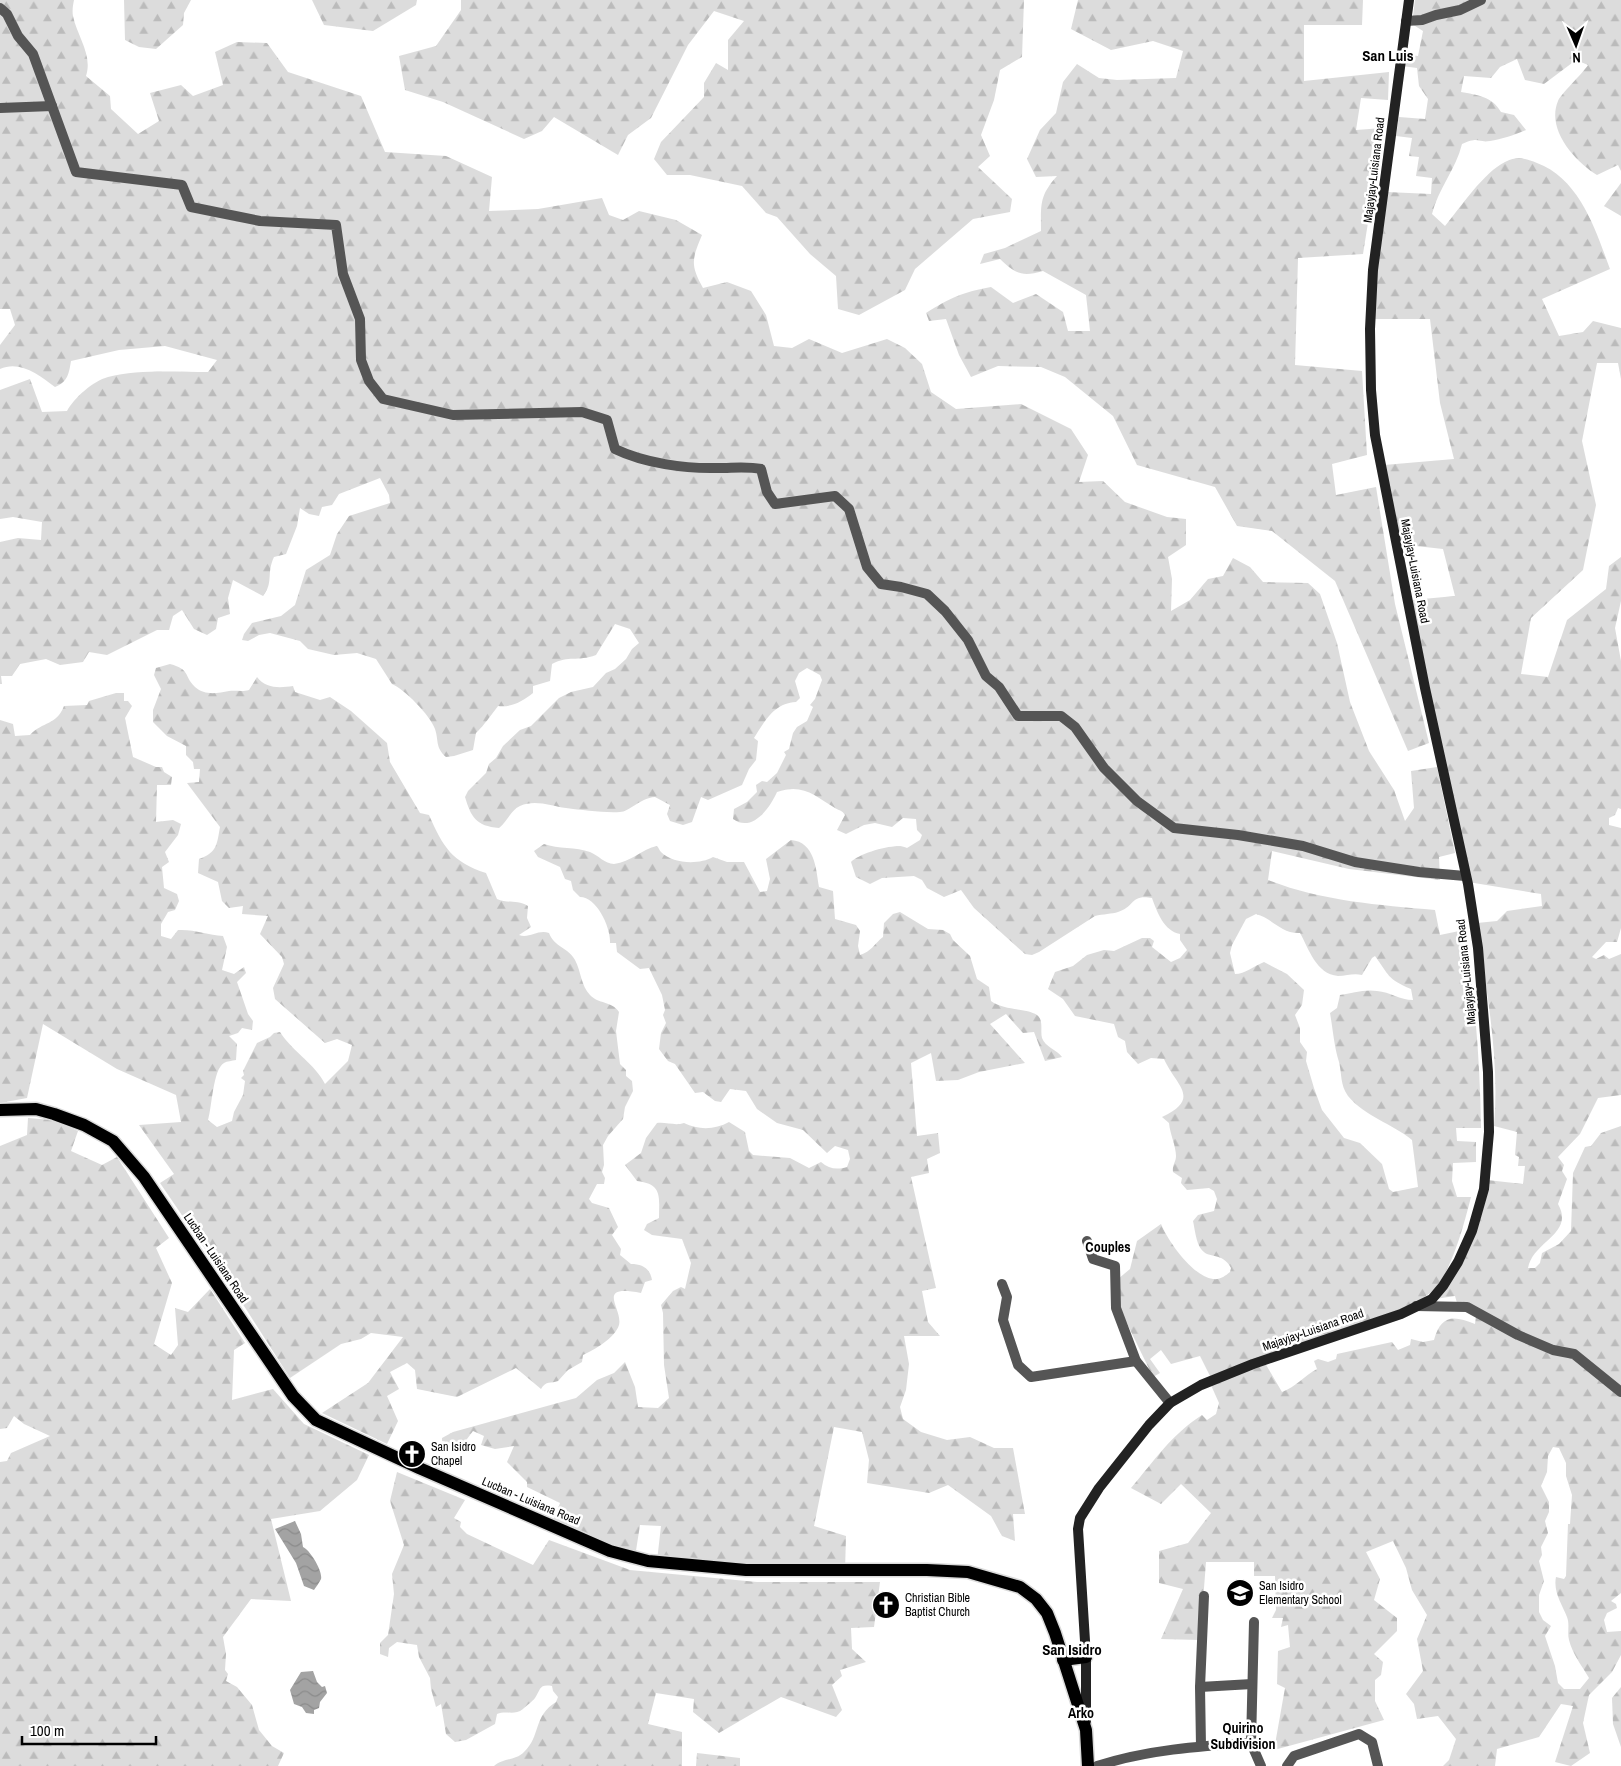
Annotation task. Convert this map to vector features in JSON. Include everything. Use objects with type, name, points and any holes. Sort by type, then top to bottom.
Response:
[{"type":"main road","name":"Lucban - Luisiana Road","points":[[0,1110],[36,1109],[84,1125],[113,1141],[144,1177],[293,1396],[316,1420],[610,1550],[648,1561],[746,1570],[927,1570],[968,1572],[1020,1587],[1036,1599],[1047,1613],[1086,1730],[1088,1766]]},
{"type":"main road","points":[[1063,1660],[1086,1657]]},
{"type":"street","name":"Majayjay-Luisiana Road","points":[[1086,1730],[1086,1657],[1078,1529],[1080,1518],[1112,1472],[1149,1425],[1170,1403],[1201,1385],[1253,1364],[1401,1314],[1432,1299],[1443,1286],[1458,1262],[1472,1232],[1484,1189],[1489,1132],[1488,1072],[1478,948],[1375,435],[1372,390],[1370,330],[1373,270],[1408,0]]},
{"type":"street","points":[[1406,21],[1422,20],[1460,10],[1480,0]]},
{"type":"street","points":[[0,8],[7,14],[18,36],[33,54],[76,172],[182,185],[191,206],[260,221],[336,225],[343,274],[360,319],[361,360],[369,382],[383,399],[453,415],[582,412],[607,420],[615,449],[631,456],[689,467],[752,466],[761,469],[768,492],[775,504],[835,496],[849,509],[867,567],[881,584],[901,586],[927,594],[945,611],[968,640],[986,676],[998,687],[1018,716],[1060,716],[1074,727],[1104,768],[1136,801],[1174,828],[1238,835],[1303,846],[1355,862],[1465,876]]},
{"type":"street","points":[[0,108],[52,106]]},
{"type":"street","points":[[1087,1241],[1093,1259],[1115,1266],[1116,1308],[1136,1361],[1170,1403]]},
{"type":"street","points":[[1002,1284],[1007,1297],[1003,1320],[1018,1365],[1031,1377],[1136,1361]]},
{"type":"street","points":[[1416,1306],[1467,1307],[1518,1335],[1553,1350],[1574,1354],[1621,1392]]},
{"type":"street","points":[[1201,1746],[1200,1687],[1204,1596]]},
{"type":"street","points":[[1254,1622],[1250,1743],[1261,1766]]},
{"type":"street","points":[[1200,1687],[1252,1684]]},
{"type":"street","points":[[1287,1766],[1294,1756],[1359,1734],[1372,1742],[1378,1766]]},
{"type":"street","points":[[1097,1766],[1116,1760],[1201,1746],[1250,1743]]},
{"type":"green space","points":[[0,0],[74,0],[73,16],[86,53],[88,68],[86,76],[110,96],[111,109],[138,134],[159,121],[150,93],[181,85],[193,96],[223,85],[215,52],[237,42],[267,43],[288,72],[361,96],[385,152],[446,156],[492,177],[489,211],[538,209],[602,198],[609,215],[623,220],[639,211],[676,220],[702,235],[694,256],[694,267],[703,288],[727,282],[751,291],[766,315],[774,346],[792,348],[809,339],[842,353],[887,339],[905,348],[922,364],[931,392],[956,409],[1021,404],[1071,429],[1088,455],[1079,482],[1103,481],[1125,502],[1167,517],[1186,519],[1186,545],[1168,557],[1172,579],[1171,611],[1190,600],[1208,579],[1223,576],[1233,558],[1250,567],[1263,582],[1308,583],[1320,594],[1337,643],[1350,702],[1369,751],[1394,790],[1405,821],[1414,808],[1411,771],[1437,767],[1455,853],[1439,857],[1440,880],[1349,869],[1272,851],[1268,880],[1308,893],[1350,901],[1435,910],[1440,935],[1464,930],[1476,1028],[1481,1128],[1456,1128],[1457,1141],[1476,1142],[1476,1162],[1453,1163],[1452,1181],[1457,1197],[1471,1197],[1456,1249],[1438,1285],[1428,1295],[1410,1306],[1210,1376],[1200,1356],[1171,1364],[1161,1350],[1150,1359],[1160,1373],[1153,1377],[1120,1309],[1118,1279],[1130,1269],[1137,1241],[1161,1224],[1175,1248],[1197,1272],[1216,1279],[1230,1272],[1231,1268],[1224,1259],[1208,1254],[1201,1249],[1193,1221],[1198,1215],[1214,1211],[1217,1199],[1214,1191],[1209,1188],[1187,1190],[1181,1183],[1182,1178],[1173,1172],[1176,1152],[1169,1123],[1162,1117],[1181,1104],[1183,1097],[1179,1084],[1164,1059],[1151,1058],[1138,1064],[1127,1052],[1125,1041],[1118,1037],[1114,1024],[1075,1016],[1063,999],[1048,989],[1055,972],[1073,966],[1087,955],[1104,950],[1114,951],[1142,938],[1150,938],[1154,941],[1152,947],[1171,962],[1180,958],[1187,950],[1180,940],[1180,934],[1165,925],[1152,898],[1136,899],[1123,910],[1116,913],[1095,916],[1039,952],[1032,955],[1025,954],[974,908],[961,890],[944,897],[927,888],[922,880],[914,876],[882,878],[870,884],[856,877],[851,862],[862,855],[887,847],[907,848],[920,840],[922,835],[917,830],[916,819],[903,818],[892,827],[875,823],[864,825],[846,834],[837,830],[845,815],[843,812],[815,795],[794,789],[777,792],[770,805],[753,821],[740,823],[733,819],[734,809],[747,802],[757,792],[756,785],[762,781],[767,782],[777,773],[786,755],[784,752],[789,749],[793,733],[797,727],[807,721],[813,707],[810,705],[815,699],[822,680],[820,675],[807,668],[799,673],[795,681],[800,698],[796,702],[788,703],[776,709],[766,719],[754,738],[758,741],[756,760],[749,769],[742,785],[708,800],[701,797],[692,822],[683,825],[670,821],[667,814],[670,805],[655,797],[644,800],[620,812],[593,811],[531,803],[517,808],[499,828],[480,823],[472,815],[465,797],[468,791],[486,773],[489,764],[496,758],[503,746],[520,730],[531,726],[559,698],[571,692],[593,687],[606,673],[615,669],[626,659],[632,649],[639,643],[630,629],[615,624],[596,655],[558,661],[552,664],[550,681],[533,686],[533,693],[517,703],[508,706],[498,706],[476,733],[473,750],[446,757],[439,747],[435,729],[428,717],[410,697],[392,684],[376,659],[357,653],[334,655],[308,649],[300,641],[270,633],[259,635],[248,641],[242,640],[252,623],[281,616],[295,605],[306,570],[330,555],[337,534],[349,516],[390,503],[389,495],[380,478],[339,494],[332,505],[322,507],[319,516],[309,514],[300,508],[297,526],[286,554],[274,557],[270,568],[268,586],[263,596],[233,580],[228,598],[230,614],[218,618],[216,629],[207,635],[194,629],[182,610],[173,616],[169,630],[157,630],[107,655],[89,652],[83,662],[60,665],[46,659],[20,664],[12,676],[1,676],[2,684],[0,684],[0,542],[18,538],[41,540],[42,522],[13,517],[0,519],[0,390],[30,379],[42,412],[67,411],[74,401],[102,379],[120,374],[145,372],[208,372],[217,360],[165,346],[119,350],[71,361],[65,380],[55,387],[29,370],[15,366],[0,369],[0,345],[15,325],[10,309],[0,309]],"holes":[[[1256,914],[1287,931],[1300,933],[1314,960],[1324,971],[1330,974],[1338,976],[1362,975],[1375,956],[1393,979],[1411,989],[1413,1000],[1372,991],[1340,995],[1337,1008],[1330,1013],[1345,1092],[1362,1109],[1412,1140],[1418,1187],[1393,1192],[1389,1189],[1382,1164],[1360,1143],[1344,1138],[1322,1110],[1306,1061],[1307,1052],[1300,1042],[1300,1028],[1295,1015],[1302,1005],[1304,990],[1287,974],[1264,962],[1239,974],[1235,974],[1230,953],[1232,945],[1246,919]]]},
{"type":"green space","points":[[124,0],[191,0],[184,13],[183,25],[156,49],[139,47],[125,40]]},
{"type":"green space","points":[[312,0],[417,0],[416,5],[373,31],[324,25]]},
{"type":"green space","points":[[461,0],[1024,0],[1022,57],[1000,70],[994,100],[981,135],[990,156],[978,167],[1012,199],[1010,212],[973,219],[915,269],[905,290],[859,315],[838,309],[836,276],[810,254],[777,217],[766,213],[742,186],[690,175],[667,175],[654,159],[661,142],[704,97],[704,83],[716,63],[728,70],[728,40],[744,21],[714,11],[688,45],[651,118],[628,135],[618,155],[554,117],[542,131],[524,139],[443,102],[405,90],[399,56],[436,46],[461,10]]},
{"type":"green space","points":[[1078,0],[1363,0],[1362,25],[1304,25],[1304,81],[1389,72],[1388,100],[1361,98],[1356,130],[1383,128],[1363,254],[1298,258],[1295,365],[1362,371],[1367,455],[1332,464],[1336,495],[1376,487],[1395,604],[1429,743],[1408,751],[1335,581],[1272,531],[1237,526],[1215,487],[1137,465],[1113,416],[1065,377],[1041,367],[998,366],[971,377],[959,355],[946,319],[929,321],[926,313],[942,303],[964,293],[991,287],[1013,303],[1036,294],[1063,312],[1068,331],[1090,331],[1086,295],[1043,271],[1030,274],[1020,273],[1000,259],[980,264],[984,254],[1005,248],[1041,231],[1042,201],[1047,189],[1057,176],[1036,177],[1027,159],[1040,130],[1056,113],[1063,82],[1077,64],[1099,78],[1117,80],[1176,78],[1183,51],[1153,41],[1111,50],[1071,29]]},
{"type":"green space","points":[[1415,0],[1621,0],[1621,171],[1618,165],[1597,175],[1580,162],[1565,144],[1559,133],[1555,112],[1558,101],[1588,65],[1576,60],[1544,84],[1525,80],[1517,59],[1500,67],[1491,78],[1464,76],[1461,92],[1489,99],[1501,112],[1514,115],[1526,130],[1494,140],[1472,140],[1462,144],[1456,162],[1438,196],[1432,214],[1445,226],[1481,182],[1497,167],[1509,160],[1525,159],[1552,171],[1565,181],[1584,208],[1599,239],[1610,269],[1542,299],[1559,336],[1583,332],[1593,321],[1621,328],[1621,379],[1618,363],[1597,363],[1582,441],[1596,505],[1583,570],[1531,618],[1521,674],[1548,677],[1567,620],[1606,589],[1609,566],[1621,557],[1621,601],[1615,628],[1621,661],[1621,809],[1618,808],[1615,815],[1609,818],[1609,825],[1621,828],[1621,928],[1617,942],[1606,942],[1592,957],[1596,959],[1604,955],[1609,959],[1621,954],[1621,1095],[1598,1098],[1580,1134],[1558,1157],[1564,1165],[1562,1171],[1567,1179],[1558,1204],[1562,1214],[1561,1223],[1531,1259],[1528,1268],[1535,1268],[1540,1263],[1542,1253],[1559,1244],[1571,1231],[1573,1173],[1585,1147],[1591,1146],[1601,1133],[1621,1126],[1621,1593],[1611,1601],[1616,1604],[1617,1608],[1607,1613],[1604,1620],[1607,1632],[1621,1631],[1621,1655],[1612,1672],[1589,1695],[1583,1723],[1590,1753],[1571,1766],[1555,1762],[1573,1706],[1561,1704],[1539,1737],[1497,1749],[1495,1766],[1443,1766],[1449,1760],[1456,1739],[1438,1716],[1417,1719],[1414,1704],[1406,1694],[1423,1671],[1417,1639],[1427,1615],[1412,1590],[1406,1568],[1393,1541],[1366,1552],[1380,1579],[1374,1600],[1397,1618],[1397,1631],[1374,1654],[1383,1662],[1381,1675],[1375,1680],[1375,1701],[1384,1720],[1274,1750],[1285,1688],[1277,1684],[1278,1651],[1290,1647],[1288,1625],[1281,1627],[1283,1618],[1272,1618],[1276,1610],[1275,1576],[1254,1576],[1254,1562],[1206,1562],[1200,1640],[1161,1639],[1183,1589],[1159,1583],[1159,1551],[1188,1543],[1211,1513],[1181,1484],[1161,1504],[1131,1488],[1164,1448],[1191,1422],[1202,1415],[1207,1420],[1216,1414],[1219,1403],[1210,1383],[1265,1363],[1282,1392],[1317,1369],[1314,1361],[1318,1359],[1328,1362],[1336,1359],[1337,1354],[1392,1342],[1398,1350],[1410,1345],[1411,1339],[1423,1342],[1434,1340],[1440,1326],[1449,1319],[1460,1319],[1475,1324],[1477,1308],[1457,1303],[1455,1296],[1435,1299],[1447,1284],[1487,1180],[1523,1184],[1525,1166],[1518,1166],[1519,1157],[1515,1155],[1517,1132],[1494,1126],[1494,1050],[1477,923],[1497,921],[1507,911],[1542,906],[1541,894],[1468,882],[1412,600],[1455,596],[1443,549],[1398,544],[1384,465],[1454,459],[1440,403],[1430,319],[1372,319],[1387,192],[1431,194],[1432,178],[1416,176],[1419,157],[1409,156],[1412,138],[1396,136],[1399,117],[1425,119],[1428,99],[1419,86],[1417,68],[1402,66],[1404,54],[1418,56],[1423,31],[1412,24]],"holes":[[[1553,1447],[1559,1448],[1566,1463],[1566,1476],[1572,1495],[1570,1524],[1568,1524],[1566,1576],[1564,1579],[1556,1577],[1555,1582],[1558,1598],[1568,1620],[1570,1645],[1589,1678],[1580,1689],[1564,1689],[1558,1683],[1555,1666],[1545,1636],[1551,1626],[1543,1620],[1539,1612],[1539,1595],[1544,1581],[1539,1561],[1542,1555],[1541,1547],[1548,1533],[1545,1521],[1549,1512],[1549,1502],[1541,1486],[1547,1472],[1548,1456]]]},
{"type":"green space","points":[[1621,183],[1621,216],[1604,206]]},
{"type":"green space","points":[[170,664],[181,668],[191,683],[203,692],[216,693],[249,690],[257,677],[269,686],[293,686],[295,692],[320,700],[330,697],[351,711],[387,743],[390,762],[420,813],[429,815],[444,845],[450,852],[465,864],[486,873],[497,899],[528,906],[527,918],[531,927],[519,935],[526,936],[541,932],[549,933],[555,942],[569,952],[575,960],[590,995],[613,1006],[619,1012],[616,1031],[620,1064],[626,1070],[626,1076],[632,1081],[633,1091],[625,1107],[623,1119],[608,1136],[603,1145],[604,1165],[602,1172],[605,1178],[604,1184],[597,1184],[589,1199],[592,1203],[609,1208],[618,1227],[612,1235],[621,1249],[620,1255],[631,1264],[645,1268],[652,1280],[645,1282],[641,1293],[627,1291],[618,1292],[614,1295],[619,1318],[617,1330],[604,1343],[583,1355],[582,1362],[568,1370],[558,1381],[547,1383],[541,1389],[516,1368],[457,1397],[417,1389],[415,1370],[407,1363],[390,1372],[399,1389],[387,1396],[398,1421],[387,1444],[322,1413],[368,1383],[403,1337],[371,1333],[361,1339],[341,1344],[290,1378],[246,1309],[160,1183],[174,1174],[139,1125],[181,1122],[176,1095],[117,1069],[43,1024],[27,1098],[0,1103],[0,720],[13,724],[15,736],[30,735],[57,717],[64,706],[87,705],[89,701],[116,693],[124,693],[124,701],[128,701],[132,706],[125,718],[133,757],[156,767],[162,767],[164,772],[172,777],[171,785],[157,785],[156,822],[173,820],[181,824],[178,835],[165,852],[169,862],[162,867],[164,888],[177,894],[179,901],[175,910],[168,912],[161,924],[161,936],[171,939],[178,930],[184,930],[223,936],[227,947],[222,970],[234,974],[244,967],[246,973],[237,982],[248,1014],[253,1021],[252,1030],[242,1028],[238,1033],[229,1036],[237,1044],[236,1060],[224,1063],[217,1073],[208,1120],[217,1127],[232,1121],[234,1112],[243,1095],[245,1081],[241,1078],[244,1075],[243,1071],[257,1043],[274,1033],[280,1032],[291,1046],[316,1070],[325,1084],[348,1061],[352,1045],[337,1039],[325,1043],[275,999],[273,988],[284,964],[282,957],[260,934],[268,916],[242,914],[243,906],[229,908],[222,901],[218,882],[198,873],[199,859],[213,851],[220,827],[187,783],[199,782],[200,769],[194,769],[193,762],[186,755],[186,746],[167,736],[153,722],[153,710],[161,689],[154,675],[156,668]]},
{"type":"green space","points":[[791,840],[799,842],[810,851],[819,887],[833,891],[835,919],[856,925],[860,931],[858,946],[860,955],[870,950],[883,937],[884,923],[893,914],[900,912],[928,929],[943,930],[950,934],[953,940],[970,956],[977,979],[989,987],[991,1001],[1037,1015],[1040,1020],[1042,1038],[1048,1046],[1062,1057],[1045,1061],[1034,1032],[1023,1033],[1006,1014],[990,1024],[1025,1063],[979,1072],[958,1080],[936,1081],[931,1053],[911,1063],[917,1136],[938,1133],[940,1153],[927,1159],[929,1173],[911,1177],[936,1288],[922,1291],[928,1322],[940,1336],[904,1336],[909,1364],[906,1390],[900,1407],[903,1419],[921,1432],[947,1440],[970,1437],[994,1448],[1013,1448],[1025,1514],[1013,1514],[1015,1541],[1002,1536],[991,1516],[948,1485],[929,1493],[867,1483],[869,1460],[862,1432],[834,1427],[814,1526],[846,1536],[845,1571],[657,1561],[661,1526],[640,1525],[635,1557],[552,1524],[560,1503],[527,1487],[527,1482],[507,1462],[514,1446],[495,1449],[481,1445],[484,1436],[473,1431],[464,1443],[452,1444],[442,1441],[442,1438],[453,1432],[576,1398],[597,1380],[614,1373],[625,1362],[635,1387],[638,1407],[658,1408],[669,1398],[664,1365],[663,1313],[661,1305],[673,1291],[681,1287],[685,1289],[691,1263],[682,1239],[652,1235],[644,1230],[647,1224],[659,1218],[658,1193],[651,1185],[637,1181],[625,1165],[641,1153],[646,1138],[657,1123],[684,1123],[706,1128],[718,1127],[729,1122],[745,1132],[749,1151],[753,1155],[790,1158],[809,1168],[821,1162],[836,1169],[843,1168],[847,1167],[850,1159],[848,1150],[835,1146],[827,1153],[803,1130],[777,1123],[757,1109],[746,1091],[730,1089],[721,1102],[715,1101],[703,1092],[695,1093],[675,1064],[668,1061],[659,1049],[661,1033],[666,1023],[663,1015],[665,1010],[662,995],[649,968],[640,969],[617,952],[616,943],[610,943],[608,929],[602,914],[592,902],[580,897],[573,890],[571,881],[565,879],[560,867],[538,857],[534,851],[544,844],[579,849],[590,852],[608,863],[614,864],[626,861],[657,846],[666,856],[679,861],[694,862],[713,857],[727,862],[744,862],[760,892],[767,891],[770,879],[766,859]]},
{"type":"green space","points":[[28,1118],[53,1120],[78,1131],[71,1151],[102,1165],[117,1157],[169,1238],[156,1248],[172,1283],[154,1344],[171,1355],[178,1345],[175,1308],[188,1312],[210,1289],[245,1343],[234,1350],[232,1400],[273,1389],[304,1424],[369,1455],[357,1480],[320,1511],[271,1519],[291,1601],[251,1599],[223,1637],[226,1654],[225,1670],[228,1674],[226,1681],[237,1687],[252,1705],[259,1730],[272,1746],[284,1753],[278,1766],[0,1766],[0,1462],[7,1461],[11,1453],[50,1436],[24,1424],[14,1416],[7,1428],[0,1429],[0,1146],[27,1135]]},
{"type":"green space","points":[[397,1472],[465,1500],[454,1518],[461,1522],[460,1527],[467,1534],[533,1565],[549,1540],[630,1570],[757,1582],[880,1582],[874,1627],[851,1628],[852,1649],[866,1662],[840,1670],[842,1676],[832,1685],[842,1710],[836,1717],[781,1697],[719,1733],[693,1712],[694,1699],[656,1693],[648,1724],[682,1732],[682,1766],[494,1766],[517,1757],[524,1752],[533,1739],[544,1713],[556,1702],[558,1697],[553,1691],[552,1686],[542,1687],[534,1699],[520,1711],[497,1714],[495,1724],[466,1740],[455,1742],[446,1734],[441,1704],[436,1707],[430,1678],[419,1657],[417,1645],[397,1642],[389,1648],[388,1657],[380,1654],[380,1643],[388,1635],[394,1594],[392,1574],[404,1545],[390,1501]]},
{"type":"green space","points":[[1621,1687],[1621,1747],[1613,1724],[1612,1698]]},
{"type":"green space","points":[[697,1753],[740,1758],[740,1766],[696,1766]]},
{"type":"water","points":[[295,1521],[301,1534],[303,1547],[312,1556],[320,1571],[321,1579],[314,1590],[304,1586],[296,1563],[275,1529]]},
{"type":"water","points":[[313,1671],[317,1682],[322,1687],[325,1686],[327,1693],[320,1702],[319,1708],[314,1710],[314,1714],[306,1713],[302,1707],[294,1704],[290,1690],[301,1672]]},
{"type":"place","name":"San Isidro Chapel","points":[[412,1454]]},
{"type":"place","name":"San Isidro Elementary School","points":[[1240,1593]]},
{"type":"place","name":"Christian Bible Baptist Church","points":[[886,1605]]},
{"type":"district","name":"San Luis","points":[[1388,56]]},
{"type":"district","name":"Couples","points":[[1108,1247]]},
{"type":"district","name":"San Isidro","points":[[1072,1650]]},
{"type":"district","name":"Arko","points":[[1081,1713]]},
{"type":"district","name":"Quirino Subdivision","points":[[1243,1736]]}]
